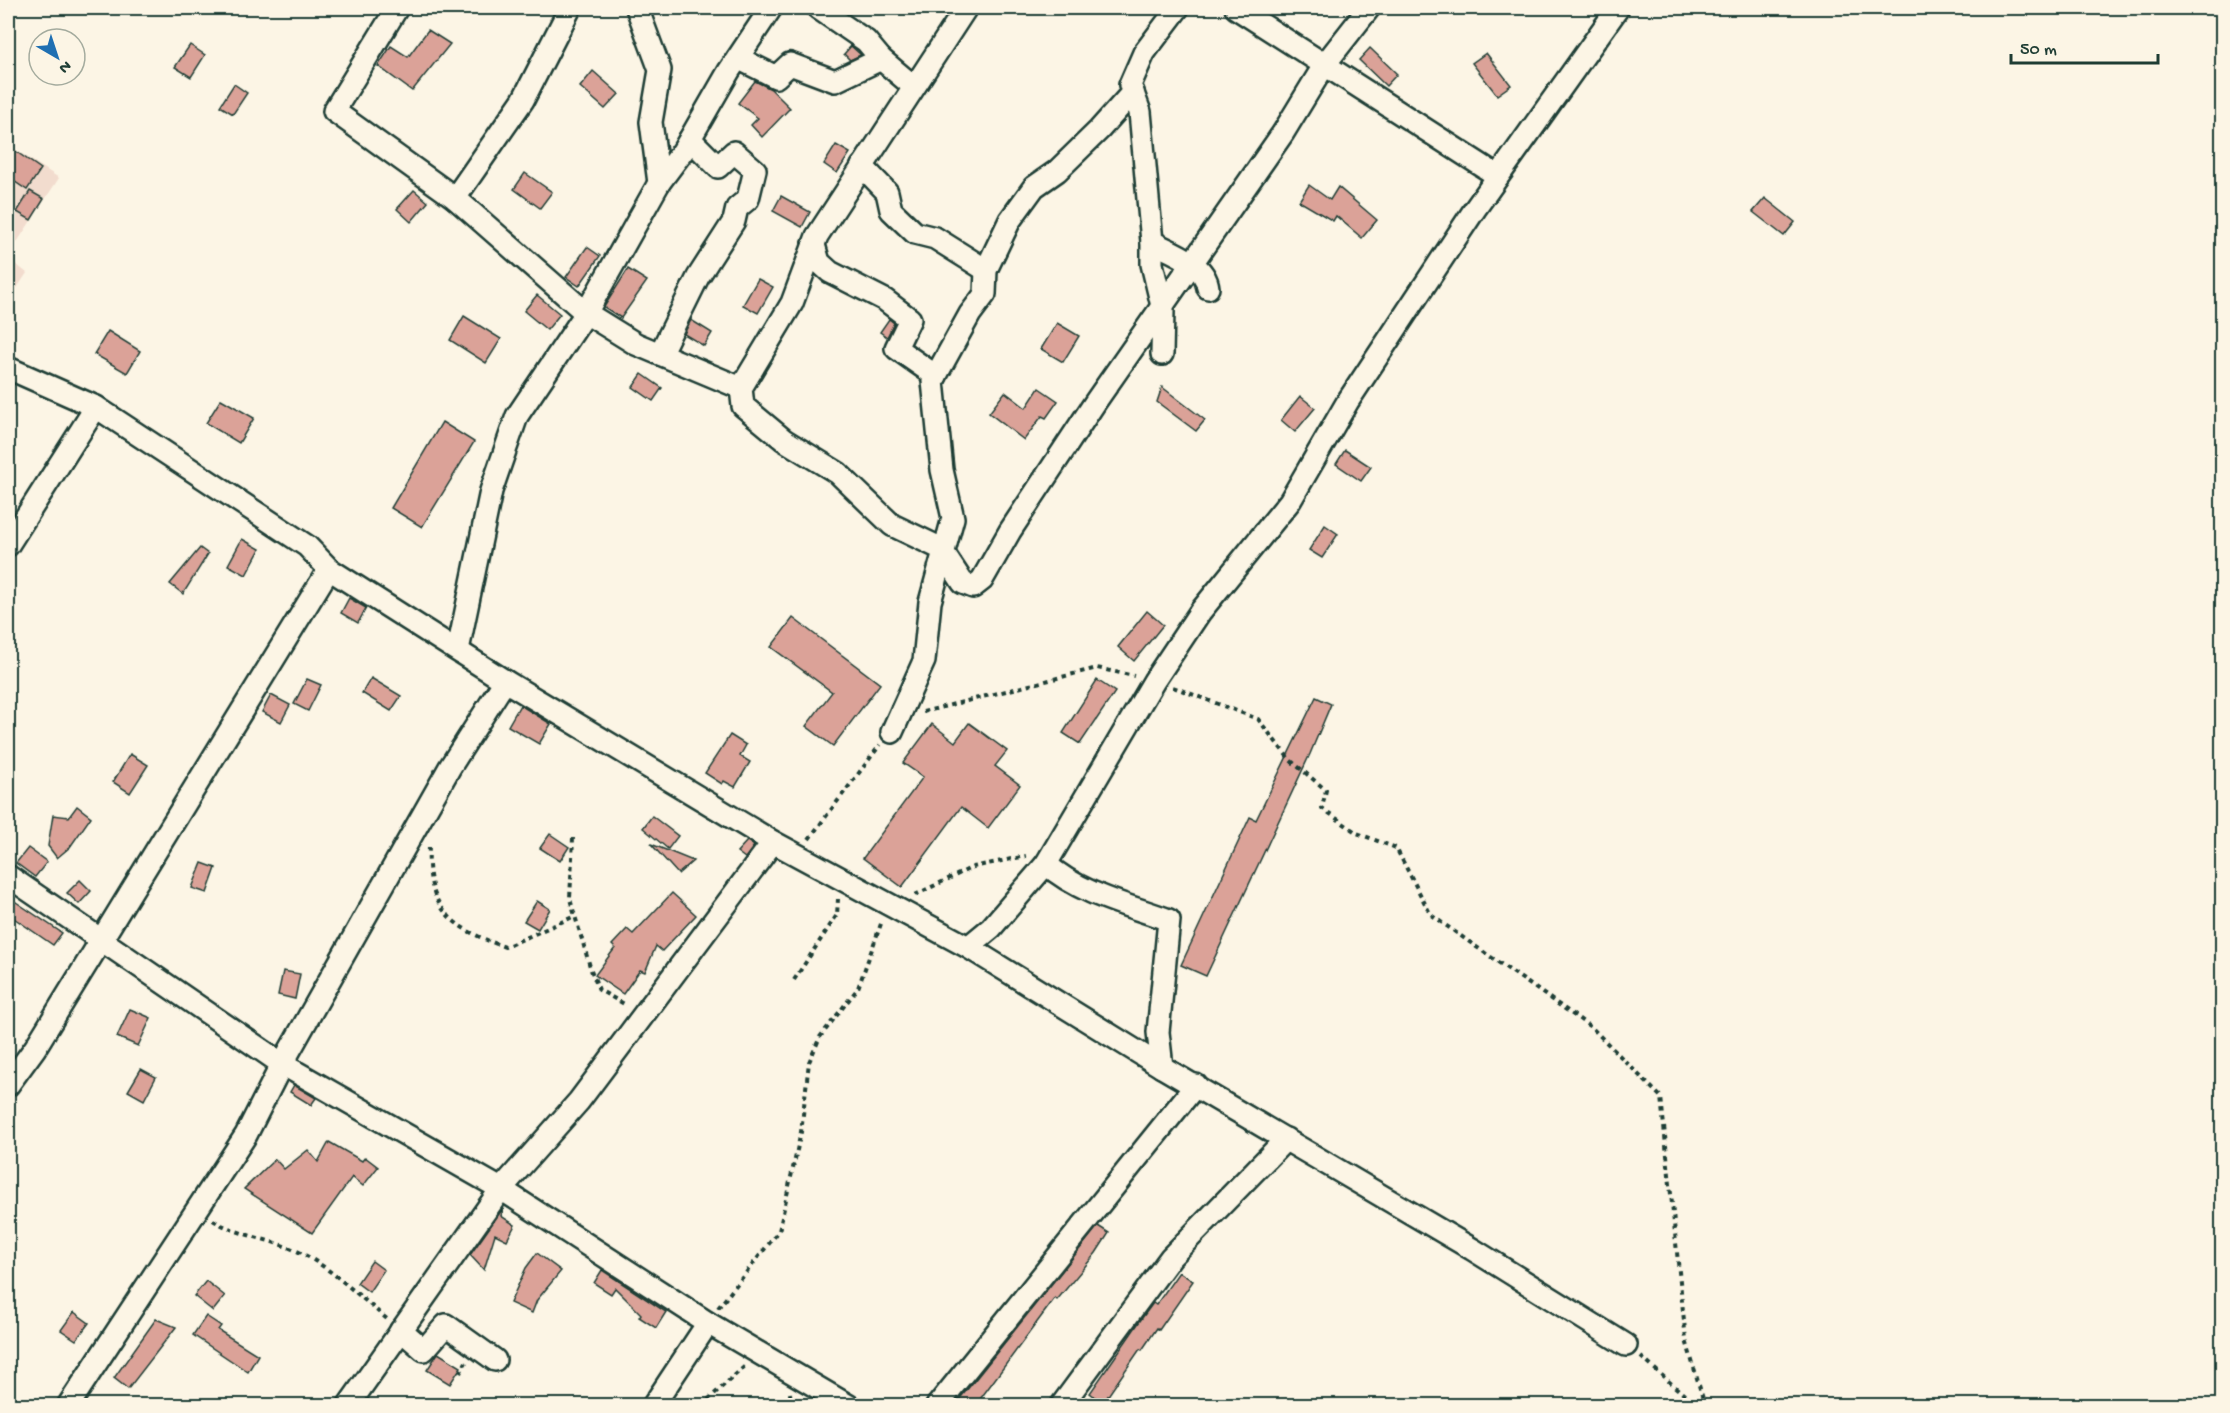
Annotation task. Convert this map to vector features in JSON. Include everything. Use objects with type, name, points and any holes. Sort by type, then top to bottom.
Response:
[{"type":"street","points":[[398,8],[334,111],[455,198],[586,313],[636,344],[741,388]]},
{"type":"street","points":[[455,198],[523,100],[570,8]]},
{"type":"street","points":[[637,8],[660,70],[651,122],[659,183]]},
{"type":"street","points":[[458,650],[491,491],[517,416],[586,313],[659,183],[690,140],[738,58],[771,8]]},
{"type":"street","points":[[818,8],[866,41],[881,59],[913,86]]},
{"type":"street","points":[[966,8],[913,86],[814,245],[792,303],[741,388],[743,406],[784,440],[838,473],[892,525],[927,539],[943,552],[963,583],[974,587],[982,580],[1010,531],[1162,304],[1283,134],[1325,64],[1369,8]]},
{"type":"street","points":[[1162,354],[1162,304],[1152,264],[1140,112],[1130,85],[1143,52],[1178,8]]},
{"type":"street","points":[[1236,8],[1498,176]]},
{"type":"street","points":[[968,947],[992,928],[1046,864],[1154,681],[1200,612],[1290,501],[1348,401],[1498,176],[1618,8]]},
{"type":"street","points":[[738,58],[776,77],[790,64],[835,81],[881,59]]},
{"type":"street","points":[[892,732],[924,661],[930,602],[953,518],[942,470],[933,381],[970,314],[985,294],[986,270],[1011,219],[1034,187],[1057,171],[1099,130],[1133,92]]},
{"type":"street","points":[[660,354],[698,277],[734,220],[736,208],[748,200],[754,170],[734,152],[718,166],[690,140]]},
{"type":"street","points":[[862,166],[887,192],[891,210],[915,233],[935,238],[986,270]]},
{"type":"street","points":[[1152,242],[1191,262],[1207,278],[1208,288]]},
{"type":"street","points":[[814,245],[819,262],[830,272],[885,300],[910,319],[896,348],[936,376]]},
{"type":"street","points":[[8,368],[96,407],[307,546],[329,569],[505,681],[773,842],[968,947],[1161,1067],[1286,1139],[1626,1345]]},
{"type":"street","points":[[8,545],[96,407]]},
{"type":"street","points":[[8,1085],[35,1048],[329,569]]},
{"type":"street","points":[[68,1406],[246,1135],[282,1064],[450,767],[505,681]]},
{"type":"street","points":[[348,1406],[501,1189],[579,1101],[645,1016],[773,842]]},
{"type":"street","points":[[1046,864],[1060,876],[1099,895],[1169,920],[1158,1032],[1161,1067]]},
{"type":"street","points":[[8,876],[282,1064],[501,1189],[708,1323],[849,1406]]},
{"type":"street","points":[[938,1406],[1196,1086]]},
{"type":"street","points":[[1062,1406],[1170,1257],[1286,1139]]},
{"type":"street","points":[[652,1406],[708,1323]]},
{"type":"street","points":[[401,1330],[424,1350],[446,1325],[495,1360]]},
{"type":"path","points":[[919,713],[1097,668],[1154,681],[1258,719],[1290,760],[1326,790],[1322,808],[1357,833],[1396,848],[1431,915],[1592,1028],[1661,1097],[1686,1340],[1705,1406]]},
{"type":"path","points":[[773,842],[811,839],[877,748],[892,732]]},
{"type":"path","points":[[573,838],[570,899],[599,990],[645,1016]]},
{"type":"path","points":[[432,839],[429,848],[431,874],[438,905],[470,935],[505,947],[575,916]]},
{"type":"path","points":[[708,1323],[741,1276],[779,1231],[801,1132],[809,1062],[820,1037],[858,988],[888,904],[926,892],[973,867],[1026,856],[1046,864]]},
{"type":"path","points":[[794,980],[837,915],[839,878]]},
{"type":"path","points":[[197,1209],[224,1227],[278,1242],[305,1255],[401,1330]]},
{"type":"path","points":[[1626,1345],[1698,1406]]},
{"type":"path","points":[[700,1406],[759,1353]]},
{"type":"shaded area","points":[[8,145],[59,178],[8,256]]},
{"type":"shaded area","points":[[8,258],[27,273],[9,300],[8,298]]},
{"type":"building","points":[[428,30],[450,44],[412,91],[378,66],[391,46],[408,57]]},
{"type":"building","points":[[190,45],[205,55],[191,77],[175,67]]},
{"type":"building","points":[[851,46],[861,55],[850,60],[844,54]]},
{"type":"building","points":[[1370,48],[1397,74],[1386,86],[1359,60]]},
{"type":"building","points":[[1486,53],[1511,85],[1497,95],[1472,63]]},
{"type":"building","points":[[593,71],[619,94],[605,109],[580,87]]},
{"type":"building","points":[[755,81],[771,89],[790,108],[762,137],[751,125],[758,118],[738,103]]},
{"type":"building","points":[[234,84],[247,93],[233,114],[220,106]]},
{"type":"building","points":[[836,145],[850,153],[837,173],[824,164]]},
{"type":"building","points":[[8,146],[41,169],[27,190],[8,177]]},
{"type":"building","points":[[525,173],[552,192],[540,208],[514,189]]},
{"type":"building","points":[[1309,185],[1330,200],[1338,187],[1377,220],[1362,238],[1336,216],[1333,221],[1299,201]]},
{"type":"building","points":[[414,190],[428,202],[411,222],[397,209]]},
{"type":"building","points":[[30,191],[44,199],[31,220],[17,212]]},
{"type":"building","points":[[781,196],[810,212],[802,227],[773,211]]},
{"type":"building","points":[[1765,198],[1795,222],[1784,236],[1753,212]]},
{"type":"building","points":[[587,247],[600,256],[579,286],[566,277]]},
{"type":"building","points":[[628,269],[647,281],[621,318],[604,307]]},
{"type":"building","points":[[758,279],[773,287],[758,313],[743,305]]},
{"type":"building","points":[[537,295],[560,314],[547,330],[524,311]]},
{"type":"building","points":[[464,316],[501,339],[486,363],[450,340]]},
{"type":"building","points":[[889,319],[894,323],[887,337],[880,332]]},
{"type":"building","points":[[691,320],[712,333],[704,346],[684,334]]},
{"type":"building","points":[[1057,323],[1079,336],[1063,362],[1041,349]]},
{"type":"building","points":[[108,331],[140,351],[127,373],[94,354]]},
{"type":"building","points":[[642,374],[662,388],[653,401],[633,387]]},
{"type":"building","points":[[1162,387],[1205,420],[1196,431],[1157,402]]},
{"type":"building","points":[[1039,388],[1058,401],[1046,418],[1042,416],[1024,440],[989,413],[1005,392],[1026,408]]},
{"type":"building","points":[[1300,396],[1315,408],[1295,432],[1281,420]]},
{"type":"building","points":[[221,399],[254,418],[239,443],[206,423]]},
{"type":"building","points":[[442,422],[474,442],[422,527],[391,508]]},
{"type":"building","points":[[1345,450],[1371,467],[1361,481],[1336,464]]},
{"type":"building","points":[[1325,525],[1338,534],[1322,558],[1309,550]]},
{"type":"building","points":[[242,539],[260,549],[246,575],[228,565]]},
{"type":"building","points":[[200,548],[208,554],[183,594],[170,584]]},
{"type":"building","points":[[349,598],[366,608],[358,623],[341,613]]},
{"type":"building","points":[[1147,611],[1163,625],[1134,661],[1118,647]]},
{"type":"building","points":[[793,618],[880,684],[833,746],[806,726],[832,692],[771,647]]},
{"type":"building","points":[[371,678],[401,696],[391,711],[362,693]]},
{"type":"building","points":[[307,679],[321,685],[308,711],[294,704]]},
{"type":"building","points":[[1097,680],[1115,692],[1080,744],[1063,733]]},
{"type":"building","points":[[271,695],[290,705],[281,722],[262,712]]},
{"type":"building","points":[[1316,697],[1331,704],[1206,976],[1181,965],[1250,817],[1256,820]]},
{"type":"building","points":[[520,705],[551,724],[539,744],[508,726]]},
{"type":"building","points":[[969,723],[1007,751],[995,766],[1020,785],[988,828],[961,807],[902,887],[863,858],[923,777],[903,763],[932,724],[955,742]]},
{"type":"building","points":[[730,735],[746,745],[740,756],[750,762],[735,787],[724,781],[722,784],[705,773]]},
{"type":"building","points":[[130,754],[148,765],[130,793],[113,782]]},
{"type":"building","points":[[77,806],[91,817],[70,847],[57,858],[48,846],[53,815],[69,817]]},
{"type":"building","points":[[652,816],[678,836],[668,849],[643,828]]},
{"type":"building","points":[[550,834],[569,847],[560,861],[540,848]]},
{"type":"building","points":[[747,841],[754,846],[745,858],[737,852]]},
{"type":"building","points":[[651,844],[693,861],[678,874]]},
{"type":"building","points":[[28,848],[47,862],[35,877],[16,863]]},
{"type":"building","points":[[202,863],[216,868],[207,893],[192,888]]},
{"type":"building","points":[[80,880],[91,891],[79,904],[67,893]]},
{"type":"building","points":[[672,893],[696,915],[662,951],[656,946],[645,972],[640,970],[623,994],[595,975],[615,948],[612,945],[627,929],[633,934]]},
{"type":"building","points":[[10,898],[62,933],[53,945],[8,914]]},
{"type":"building","points":[[537,901],[550,909],[538,929],[524,921]]},
{"type":"building","points":[[283,971],[300,974],[295,999],[278,995]]},
{"type":"building","points":[[130,1009],[151,1018],[138,1046],[117,1037]]},
{"type":"building","points":[[141,1069],[156,1077],[144,1100],[128,1091]]},
{"type":"building","points":[[294,1085],[316,1098],[311,1105],[290,1092]]},
{"type":"building","points":[[329,1142],[362,1161],[365,1157],[378,1167],[363,1186],[352,1177],[312,1233],[244,1189],[275,1159],[284,1169],[308,1150],[318,1162]]},
{"type":"building","points":[[504,1207],[501,1216],[515,1225],[507,1240],[495,1234],[484,1270],[470,1255]]},
{"type":"building","points":[[1098,1226],[1109,1233],[1096,1253],[1057,1300],[1055,1298],[975,1406],[954,1406]]},
{"type":"building","points":[[537,1253],[561,1271],[537,1300],[532,1313],[510,1303],[526,1268]]},
{"type":"building","points":[[372,1261],[384,1270],[369,1292],[357,1283]]},
{"type":"building","points":[[602,1270],[666,1312],[656,1328],[639,1317],[641,1314],[615,1288],[611,1294],[594,1283]]},
{"type":"building","points":[[1179,1272],[1193,1281],[1159,1330],[1157,1328],[1142,1350],[1140,1349],[1103,1403],[1090,1393],[1153,1303],[1156,1305]]},
{"type":"building","points":[[206,1281],[225,1296],[213,1311],[194,1296]]},
{"type":"building","points":[[74,1312],[89,1323],[76,1340],[61,1330]]},
{"type":"building","points":[[206,1316],[221,1326],[218,1330],[258,1355],[248,1372],[193,1335]]},
{"type":"building","points":[[156,1319],[176,1327],[128,1389],[114,1378]]},
{"type":"building","points":[[438,1353],[461,1367],[450,1384],[427,1370]]}]
